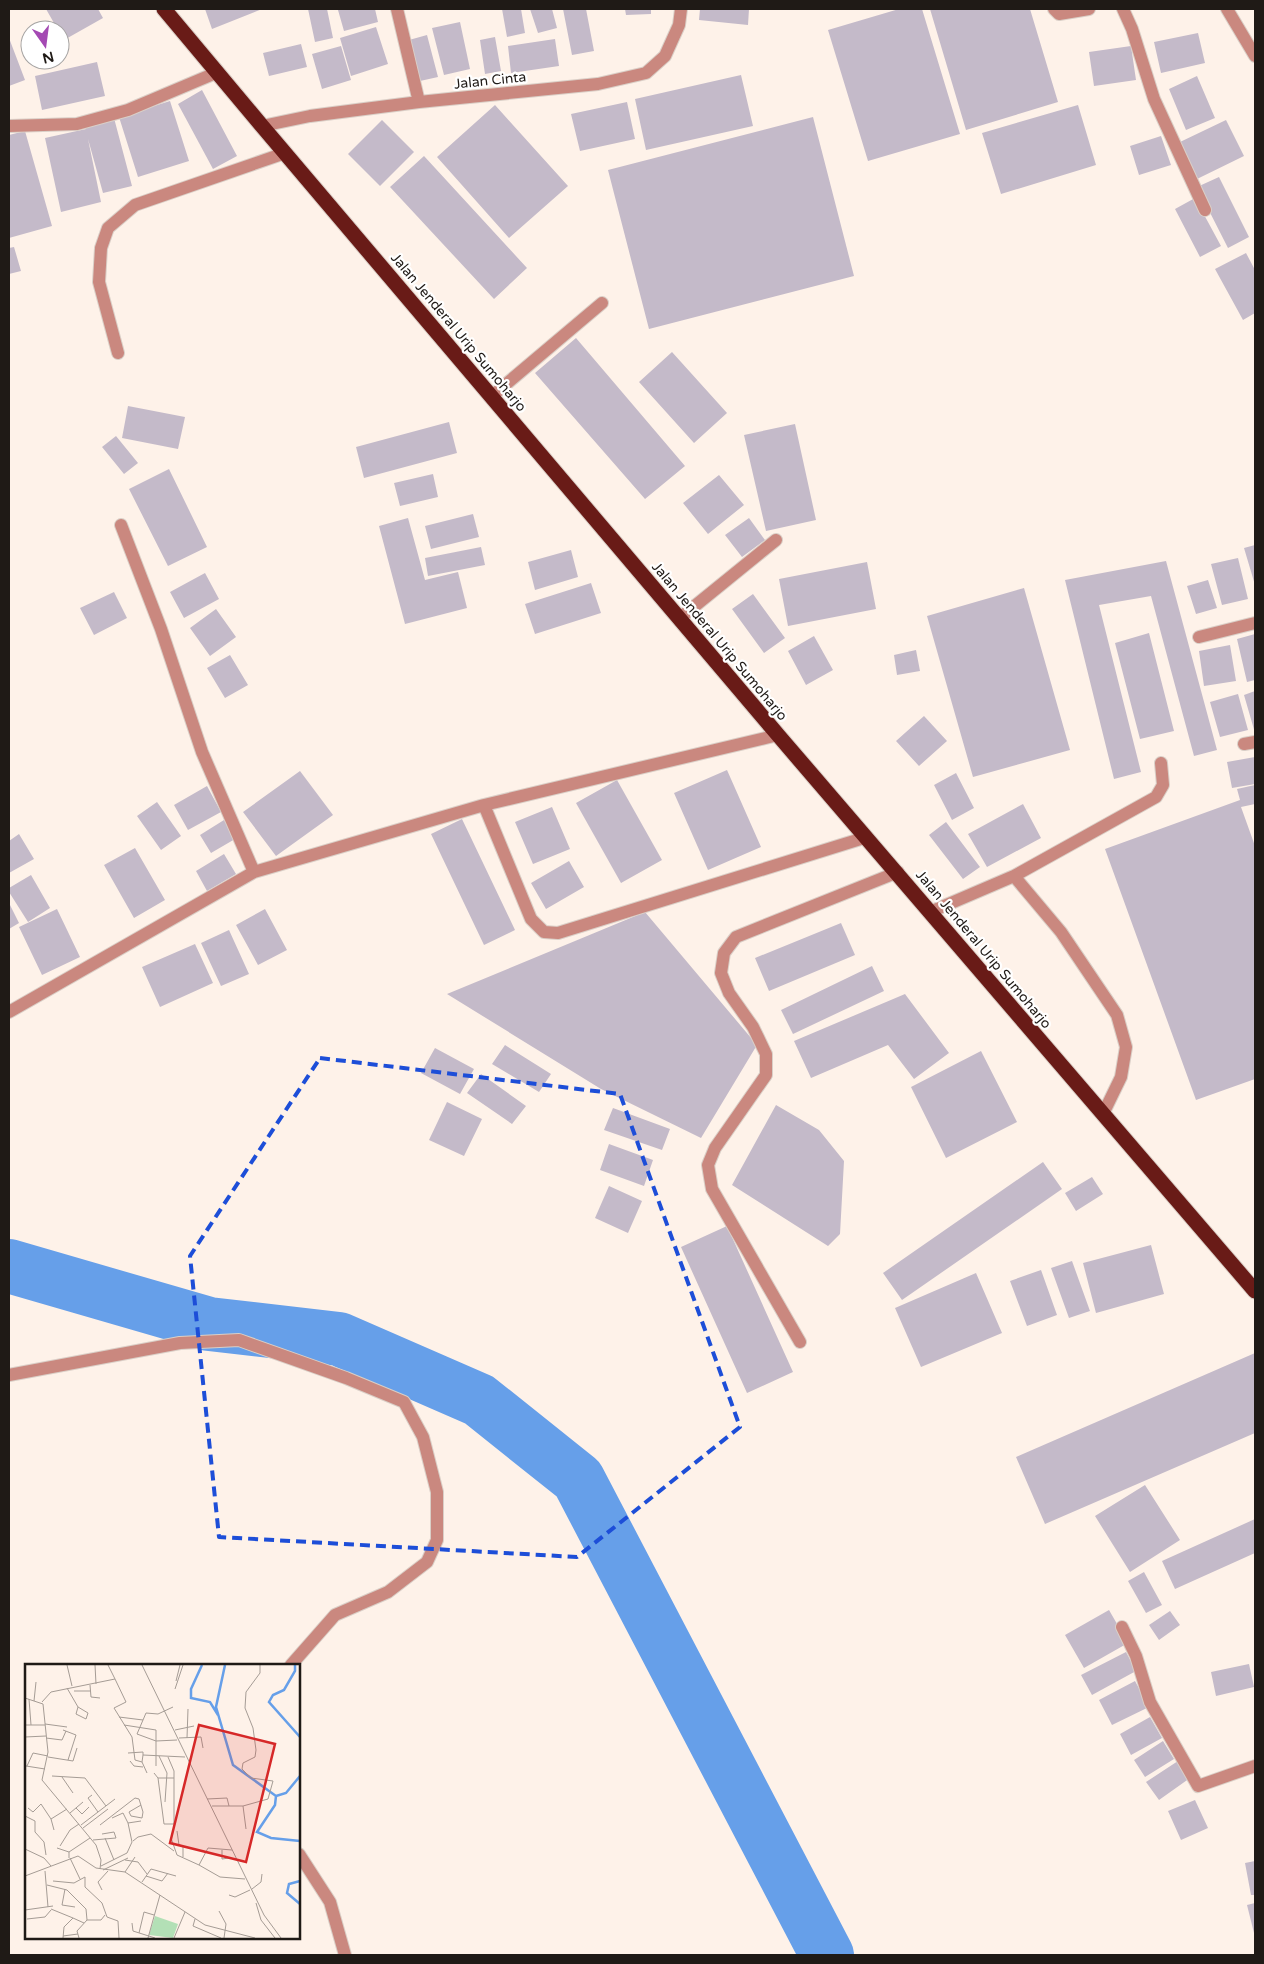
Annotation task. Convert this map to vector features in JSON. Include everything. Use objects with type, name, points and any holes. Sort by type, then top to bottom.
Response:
[{"type":"highway","name":"Jalan Jenderal Urip Sumoharjo","points":[[164,9],[778,735],[898,872],[930,912],[1255,1291]]},
{"type":"street","points":[[397,9],[420,102]]},
{"type":"street","name":"Jalan Cinta","points":[[262,126],[310,116],[420,102],[598,84],[646,73],[665,56],[679,25],[681,9]]},
{"type":"street","points":[[1054,9],[1059,14],[1089,9]]},
{"type":"street","points":[[1123,9],[1132,29],[1154,99],[1205,210]]},
{"type":"street","points":[[1227,9],[1255,56]]},
{"type":"street","points":[[9,126],[77,124],[128,110],[218,72]]},
{"type":"street","points":[[118,354],[99,282],[101,248],[108,228],[135,205],[285,153]]},
{"type":"street","points":[[492,396],[602,304]]},
{"type":"street","points":[[121,525],[161,629],[202,752],[254,872]]},
{"type":"street","points":[[680,618],[776,540]]},
{"type":"street","points":[[1199,637],[1255,623]]},
{"type":"street","points":[[9,1012],[254,872],[484,805],[778,735]]},
{"type":"street","points":[[930,912],[1014,876],[1156,797],[1163,785],[1164,778],[1161,763]]},
{"type":"street","points":[[484,805],[531,918],[544,932],[558,933],[867,837]]},
{"type":"street","points":[[800,1342],[712,1189],[708,1165],[715,1148],[766,1075],[766,1054],[753,1027],[729,993],[721,973],[724,953],[736,937],[898,872]]},
{"type":"street","points":[[1014,876],[1061,932],[1117,1015],[1126,1047],[1122,1077],[1103,1114]]},
{"type":"street","points":[[9,1376],[180,1343],[239,1340],[346,1378],[404,1402],[423,1437],[437,1492],[437,1540],[427,1562],[388,1592],[336,1614],[292,1664]]},
{"type":"street","points":[[1122,1627],[1136,1656],[1150,1702],[1198,1786],[1255,1766]]},
{"type":"street","points":[[300,1856],[330,1902],[345,1955]]},
{"type":"highlighted area","points":[[320,1058],[620,1094],[740,1427],[577,1557],[219,1537],[190,1256]]},
{"type":"building","points":[[46,9],[98,9],[103,18],[70,37],[70,20],[52,20]]},
{"type":"building","points":[[205,9],[262,9],[212,29]]},
{"type":"building","points":[[308,9],[327,9],[333,38],[315,42]]},
{"type":"building","points":[[375,9],[378,22],[344,31],[338,10]]},
{"type":"building","points":[[502,9],[521,9],[525,33],[507,37]]},
{"type":"building","points":[[530,9],[552,9],[557,28],[538,33]]},
{"type":"building","points":[[563,9],[586,9],[594,51],[572,55]]},
{"type":"building","points":[[625,9],[651,9],[651,14],[626,15]]},
{"type":"building","points":[[700,9],[749,9],[748,25],[699,20]]},
{"type":"building","points":[[899,9],[922,9],[960,134],[868,161],[828,30]]},
{"type":"building","points":[[930,9],[1030,9],[1058,102],[966,130]]},
{"type":"building","points":[[460,22],[470,69],[444,75],[432,28]]},
{"type":"building","points":[[376,27],[388,64],[351,76],[340,38]]},
{"type":"building","points":[[1198,33],[1205,63],[1161,73],[1154,42]]},
{"type":"building","points":[[427,35],[438,77],[420,81],[409,40]]},
{"type":"building","points":[[495,37],[501,71],[485,74],[480,40]]},
{"type":"building","points":[[9,38],[25,80],[9,86]]},
{"type":"building","points":[[555,39],[559,66],[511,73],[508,46]]},
{"type":"building","points":[[301,44],[307,67],[269,76],[263,53]]},
{"type":"building","points":[[341,46],[351,80],[322,89],[312,54]]},
{"type":"building","points":[[1131,46],[1136,80],[1094,86],[1089,52]]},
{"type":"building","points":[[97,62],[105,96],[42,110],[35,76],[70,70],[70,68]]},
{"type":"building","points":[[741,75],[753,126],[646,150],[635,99]]},
{"type":"building","points":[[1197,76],[1215,118],[1186,130],[1169,89]]},
{"type":"building","points":[[202,90],[237,156],[213,169],[178,104]]},
{"type":"building","points":[[170,101],[189,161],[138,177],[119,117]]},
{"type":"building","points":[[627,102],[635,139],[580,151],[571,114]]},
{"type":"building","points":[[495,105],[568,186],[509,238],[437,157]]},
{"type":"building","points":[[1078,105],[1096,165],[1001,194],[982,133]]},
{"type":"building","points":[[813,117],[854,276],[649,329],[608,170]]},
{"type":"building","points":[[114,118],[132,186],[103,193],[88,139],[101,202],[61,212],[45,138],[86,129],[85,126]]},
{"type":"building","points":[[382,120],[414,152],[380,186],[348,154]]},
{"type":"building","points":[[1226,120],[1244,156],[1197,179],[1180,142]]},
{"type":"building","points":[[25,131],[52,226],[9,238],[9,135]]},
{"type":"building","points":[[1161,136],[1171,165],[1139,175],[1130,146]]},
{"type":"building","points":[[424,156],[527,268],[494,299],[390,187]]},
{"type":"building","points":[[1219,177],[1249,237],[1228,248],[1197,187]]},
{"type":"building","points":[[1195,198],[1221,246],[1200,257],[1175,209]]},
{"type":"building","points":[[14,247],[21,271],[9,274],[9,248]]},
{"type":"building","points":[[1246,253],[1255,270],[1255,313],[1243,320],[1215,269]]},
{"type":"building","points":[[576,338],[685,466],[645,499],[535,373]]},
{"type":"building","points":[[672,352],[727,413],[694,443],[639,382]]},
{"type":"building","points":[[128,406],[185,417],[178,449],[122,438]]},
{"type":"building","points":[[449,422],[457,453],[364,478],[356,447]]},
{"type":"building","points":[[795,424],[816,520],[766,531],[744,435]]},
{"type":"building","points":[[116,436],[138,463],[124,474],[102,447]]},
{"type":"building","points":[[169,469],[207,547],[168,566],[129,489]]},
{"type":"building","points":[[433,474],[438,497],[400,506],[394,483]]},
{"type":"building","points":[[719,475],[744,505],[708,534],[683,503]]},
{"type":"building","points":[[473,514],[479,537],[431,549],[425,526]]},
{"type":"building","points":[[408,518],[425,580],[458,572],[467,608],[405,624],[379,526]]},
{"type":"building","points":[[749,518],[765,540],[742,557],[725,535]]},
{"type":"building","points":[[1255,545],[1255,585],[1244,548]]},
{"type":"building","points":[[481,547],[485,565],[428,576],[425,558]]},
{"type":"building","points":[[571,550],[578,577],[535,590],[528,562]]},
{"type":"building","points":[[1238,558],[1248,599],[1222,605],[1211,564]]},
{"type":"building","points":[[1166,561],[1217,750],[1194,756],[1151,596],[1099,605],[1141,772],[1114,779],[1065,580]]},
{"type":"building","points":[[867,562],[876,609],[788,626],[779,579]]},
{"type":"building","points":[[205,573],[219,599],[184,618],[170,592]]},
{"type":"building","points":[[1208,580],[1217,608],[1196,614],[1187,586]]},
{"type":"building","points":[[591,583],[601,613],[535,634],[525,604]]},
{"type":"building","points":[[1024,588],[1070,750],[973,777],[927,616]]},
{"type":"building","points":[[114,592],[127,618],[94,635],[80,608]]},
{"type":"building","points":[[753,594],[785,638],[764,653],[732,609]]},
{"type":"building","points":[[216,609],[236,637],[210,656],[190,628]]},
{"type":"building","points":[[1149,633],[1174,731],[1140,739],[1115,643]]},
{"type":"building","points":[[1255,634],[1255,680],[1247,682],[1237,639]]},
{"type":"building","points":[[814,636],[833,670],[806,685],[788,651]]},
{"type":"building","points":[[1230,645],[1236,681],[1204,686],[1199,651]]},
{"type":"building","points":[[916,650],[920,671],[897,675],[894,655]]},
{"type":"building","points":[[230,655],[248,685],[225,698],[207,668]]},
{"type":"building","points":[[1255,691],[1255,733],[1244,695]]},
{"type":"building","points":[[1238,694],[1248,730],[1220,737],[1210,702]]},
{"type":"building","points":[[924,716],[947,741],[919,766],[896,741]]},
{"type":"building","points":[[1255,757],[1255,784],[1232,788],[1227,762]]},
{"type":"building","points":[[727,770],[761,847],[708,870],[674,793]]},
{"type":"building","points":[[300,771],[333,815],[276,856],[243,812]]},
{"type":"building","points":[[956,773],[974,808],[952,820],[934,785]]},
{"type":"building","points":[[617,780],[662,860],[621,883],[576,803]]},
{"type":"building","points":[[1255,785],[1255,804],[1241,807],[1255,846],[1255,1079],[1196,1100],[1105,849],[1240,800],[1237,789]]},
{"type":"building","points":[[207,786],[221,812],[188,830],[174,805]]},
{"type":"building","points":[[157,802],[181,836],[161,850],[137,816]]},
{"type":"building","points":[[1023,804],[1041,838],[987,867],[968,834]]},
{"type":"building","points":[[552,807],[570,849],[533,864],[515,822]]},
{"type":"building","points":[[462,819],[515,930],[484,945],[431,834]]},
{"type":"building","points":[[224,820],[235,839],[211,853],[200,835]]},
{"type":"building","points":[[946,822],[980,867],[963,879],[929,835]]},
{"type":"building","points":[[19,834],[34,859],[9,873],[9,841]]},
{"type":"building","points":[[135,848],[165,900],[134,918],[104,865]]},
{"type":"building","points":[[224,854],[236,874],[207,891],[196,871]]},
{"type":"building","points":[[569,861],[584,887],[546,909],[531,883]]},
{"type":"building","points":[[31,875],[50,908],[28,922],[9,892],[9,888]]},
{"type":"building","points":[[9,903],[19,923],[9,929]]},
{"type":"building","points":[[57,909],[80,957],[42,975],[19,927]]},
{"type":"building","points":[[265,909],[287,950],[258,965],[236,925]]},
{"type":"building","points":[[645,912],[757,1045],[701,1138],[601,1089],[447,994]]},
{"type":"building","points":[[841,923],[855,955],[769,991],[755,958]]},
{"type":"building","points":[[229,930],[249,974],[221,986],[201,943]]},
{"type":"building","points":[[195,944],[213,983],[160,1007],[142,967]]},
{"type":"building","points":[[872,966],[884,991],[793,1034],[781,1010]]},
{"type":"building","points":[[905,994],[949,1053],[914,1079],[888,1045],[811,1078],[794,1041]]},
{"type":"building","points":[[505,1045],[551,1074],[539,1092],[492,1064]]},
{"type":"building","points":[[435,1048],[474,1069],[460,1094],[421,1073]]},
{"type":"building","points":[[981,1051],[1017,1122],[946,1158],[911,1087]]},
{"type":"building","points":[[481,1074],[526,1106],[512,1124],[467,1093]]},
{"type":"building","points":[[447,1102],[482,1119],[464,1156],[429,1140]]},
{"type":"building","points":[[776,1105],[819,1130],[844,1161],[840,1234],[828,1246],[732,1185]]},
{"type":"building","points":[[613,1108],[670,1129],[662,1150],[604,1130]]},
{"type":"building","points":[[609,1144],[653,1160],[644,1186],[600,1170]]},
{"type":"building","points":[[1043,1162],[1062,1189],[902,1300],[883,1273]]},
{"type":"building","points":[[1092,1177],[1103,1194],[1076,1211],[1065,1193]]},
{"type":"building","points":[[609,1186],[642,1201],[628,1233],[595,1218]]},
{"type":"building","points":[[727,1226],[793,1372],[747,1393],[681,1247]]},
{"type":"building","points":[[1151,1245],[1164,1294],[1096,1313],[1083,1263]]},
{"type":"building","points":[[1072,1261],[1090,1311],[1069,1318],[1051,1268]]},
{"type":"building","points":[[1041,1270],[1057,1315],[1027,1326],[1010,1281]]},
{"type":"building","points":[[976,1273],[1002,1333],[921,1367],[895,1308]]},
{"type":"building","points":[[1255,1353],[1255,1433],[1045,1524],[1016,1457]]},
{"type":"building","points":[[1145,1485],[1180,1540],[1130,1572],[1095,1516]]},
{"type":"building","points":[[1255,1519],[1255,1553],[1175,1589],[1162,1561]]},
{"type":"building","points":[[1144,1572],[1162,1605],[1146,1613],[1128,1581]]},
{"type":"building","points":[[1109,1610],[1128,1643],[1084,1668],[1065,1635]]},
{"type":"building","points":[[1170,1611],[1180,1625],[1159,1640],[1149,1625]]},
{"type":"building","points":[[1126,1652],[1136,1671],[1092,1695],[1081,1675]]},
{"type":"building","points":[[1249,1664],[1254,1687],[1216,1696],[1211,1672]]},
{"type":"building","points":[[1135,1681],[1149,1707],[1112,1725],[1099,1700]]},
{"type":"building","points":[[1150,1717],[1162,1738],[1131,1755],[1120,1734]]},
{"type":"building","points":[[1163,1741],[1174,1759],[1145,1777],[1134,1760]]},
{"type":"building","points":[[1178,1761],[1190,1778],[1159,1800],[1146,1782]]},
{"type":"building","points":[[1195,1800],[1208,1828],[1181,1840],[1168,1811]]},
{"type":"building","points":[[1255,1861],[1255,1895],[1251,1895],[1245,1863]]},
{"type":"building","points":[[1255,1903],[1255,1937],[1247,1905]]},
{"type":"waterway","points":[[9,1266],[209,1324],[339,1339],[479,1400],[578,1479],[827,1955]]}]
